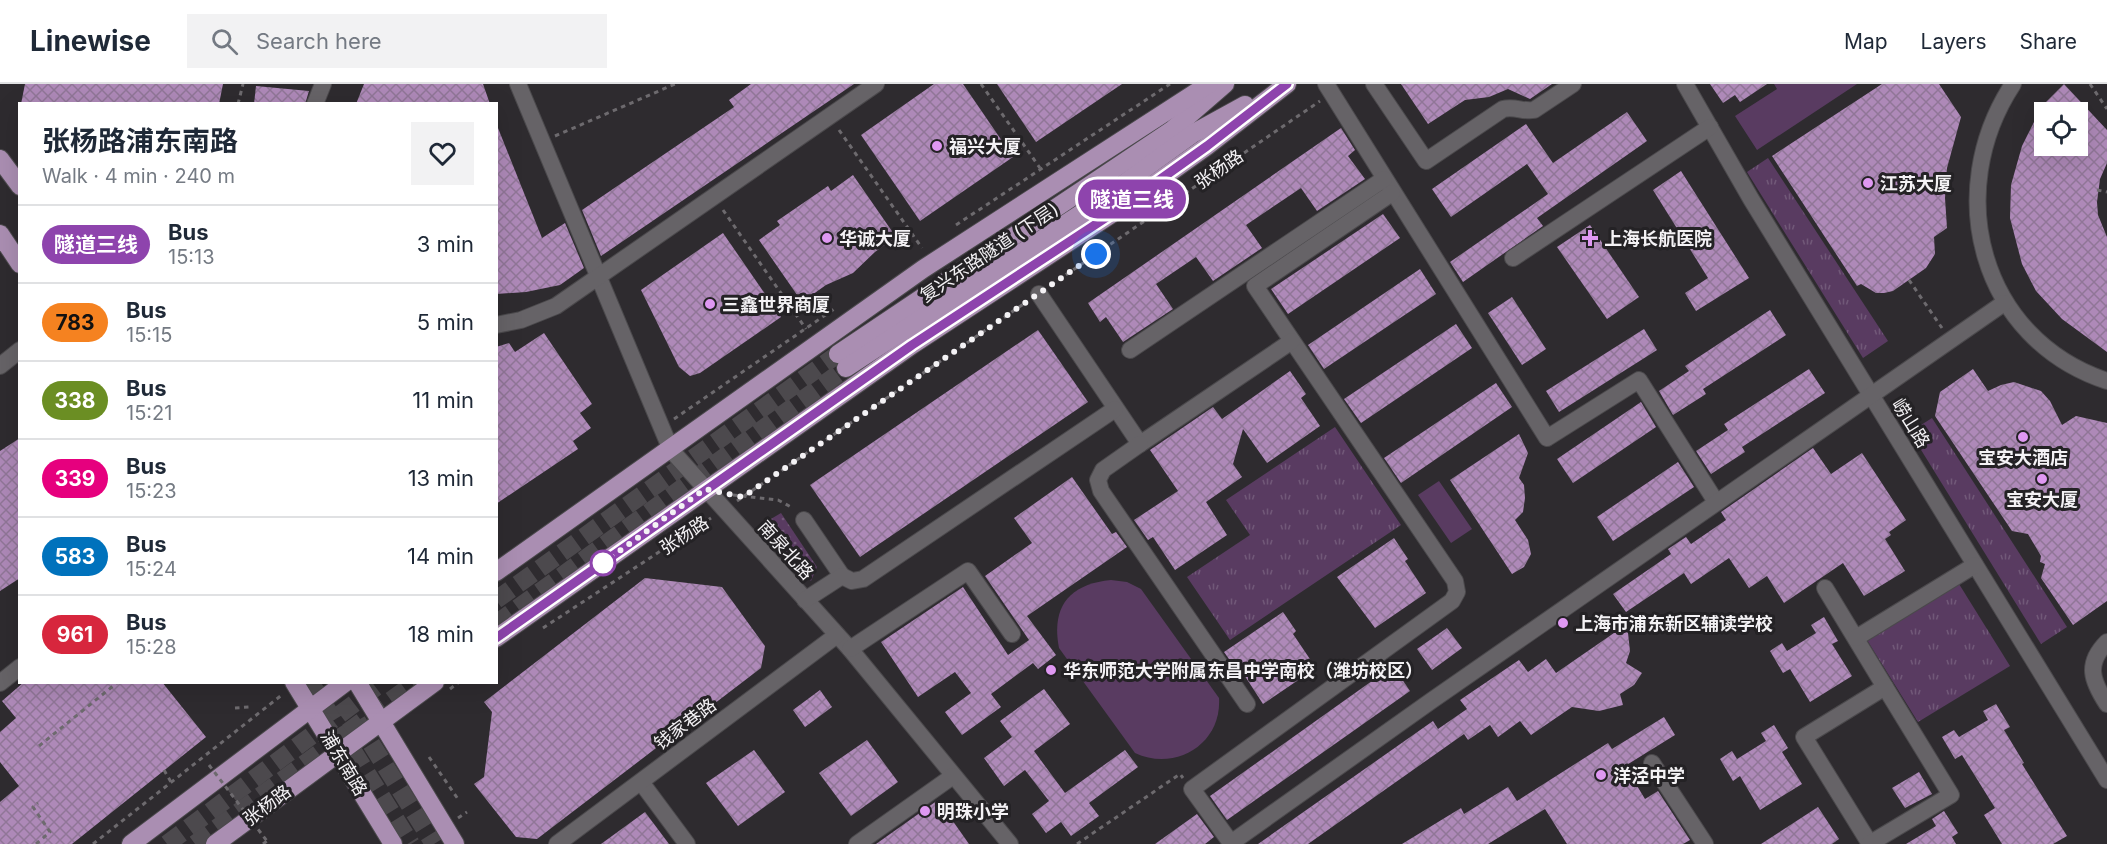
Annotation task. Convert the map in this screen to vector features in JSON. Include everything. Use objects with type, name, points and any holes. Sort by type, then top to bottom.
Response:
[{"type":"main road","points":[[498,572],[923,269],[1209,84]]},
{"type":"main road","name":"复兴东路隧道 (下层)","points":[[1225,84],[1172,130],[842,361],[1097,203],[1194,133],[1285,84]]},
{"type":"main road","name":"张杨路","points":[[498,637],[912,345],[1113,213],[1207,146],[1285,84]]},
{"type":"main road","points":[[0,159],[18,183]]},
{"type":"main road","points":[[0,234],[18,262]]},
{"type":"main road","name":"浦东南路","points":[[294,684],[393,844]]},
{"type":"main road","points":[[131,844],[343,684]]},
{"type":"main road","points":[[358,684],[455,844]]},
{"type":"main road","name":"张杨路","points":[[215,844],[432,684]]},
{"type":"street","points":[[316,102],[323,84]]},
{"type":"street","name":"南泉北路","points":[[518,84],[671,450],[850,649],[1010,844]]},
{"type":"street","points":[[498,325],[521,320],[556,306],[876,84]]},
{"type":"street","points":[[1374,84],[1426,161],[1503,109],[1512,106],[1527,111],[1534,110],[1573,84]]},
{"type":"street","name":"崂山路","points":[[1685,84],[1870,394],[2106,777]]},
{"type":"street","points":[[2013,84],[1994,116],[1982,149],[1978,187],[1979,225],[1986,265],[2004,303],[2026,332],[2056,356],[2089,375],[2107,381]]},
{"type":"street","points":[[1328,89],[1547,438],[1639,380],[1716,502]]},
{"type":"street","points":[[1513,258],[1710,127]]},
{"type":"street","points":[[1388,186],[1255,286],[1455,582],[1457,592],[1452,601],[1192,789],[1231,843],[1870,394],[2004,303]]},
{"type":"street","points":[[1130,350],[1388,186]]},
{"type":"street","points":[[1039,294],[1140,444]]},
{"type":"street","points":[[1247,704],[1101,491],[1098,480],[1103,470],[1292,341]]},
{"type":"street","points":[[0,366],[18,352]]},
{"type":"street","points":[[804,520],[842,576],[852,581],[863,579],[1115,409]]},
{"type":"street","points":[[1856,638],[1975,565]]},
{"type":"street","points":[[850,649],[969,571],[1012,634]]},
{"type":"street","points":[[805,600],[842,576]]},
{"type":"street","points":[[1825,588],[1886,687],[1951,795],[1870,844],[1804,737],[1886,687]]},
{"type":"street","name":"钱家巷路","points":[[557,844],[837,635]]},
{"type":"street","points":[[2107,642],[2098,651],[2091,672],[2094,684],[2107,704]]},
{"type":"street","points":[[0,683],[18,669]]},
{"type":"street","points":[[1652,763],[1705,844]]},
{"type":"street","points":[[857,844],[953,776]]},
{"type":"street","points":[[641,782],[687,844]]},
{"type":"path","points":[[238,102],[243,84]]},
{"type":"path","points":[[542,141],[675,84]]},
{"type":"path","points":[[981,84],[1041,169]]},
{"type":"path","points":[[2090,84],[2107,109]]},
{"type":"path","name":"张杨路","points":[[536,632],[743,497],[1039,294],[1328,89]]},
{"type":"path","points":[[829,116],[922,248]]},
{"type":"path","points":[[2097,190],[2107,192]]},
{"type":"path","points":[[713,196],[806,329]]},
{"type":"path","points":[[1909,280],[1949,339]]},
{"type":"path","points":[[705,489],[743,497],[778,500],[794,508],[804,520]]},
{"type":"path","points":[[39,746],[116,684]]},
{"type":"path","points":[[93,844],[294,684]]},
{"type":"path","points":[[235,708],[249,707]]},
{"type":"path","points":[[429,757],[458,799]]},
{"type":"path","points":[[209,765],[265,843]]},
{"type":"path","points":[[164,770],[171,782]]},
{"type":"path","points":[[1077,844],[1180,774],[1192,789]]},
{"type":"path","points":[[36,844],[50,832],[33,807],[38,803]]},
{"type":"path","points":[[457,819],[467,812]]},
{"type":"green space","points":[[1774,84],[1857,84],[1757,150],[1735,116],[1777,89]]},
{"type":"green space","points":[[1768,158],[1888,341],[1863,358],[1747,172]]},
{"type":"green space","points":[[1932,418],[2067,627],[2041,644],[1910,432]]},
{"type":"green space","points":[[1335,427],[1401,525],[1230,640],[1187,577],[1250,535],[1226,500]]},
{"type":"green space","points":[[1439,481],[1472,529],[1451,543],[1418,495]]},
{"type":"green space","points":[[781,513],[817,567],[811,581],[759,526]]},
{"type":"green space","points":[[1111,580],[1127,582],[1141,589],[1219,698],[1218,714],[1213,729],[1193,750],[1180,756],[1165,759],[1150,758],[1135,753],[1059,648],[1058,621],[1066,600],[1074,592],[1084,587],[1096,582]]},
{"type":"green space","points":[[1959,584],[2010,666],[1918,722],[1867,640]]},
{"type":"building","points":[[25,84],[223,84],[219,102],[21,102]]},
{"type":"building","points":[[364,84],[483,84],[489,102],[357,102]]},
{"type":"building","points":[[751,84],[854,84],[601,256],[582,210],[734,107],[729,100]]},
{"type":"building","name":"福兴大厦","points":[[934,84],[963,84],[1013,157],[920,221],[861,135]]},
{"type":"building","points":[[997,84],[1122,84],[1036,142]]},
{"type":"building","points":[[1401,84],[1552,84],[1530,99],[1508,89],[1489,97],[1465,100],[1428,124]]},
{"type":"building","points":[[1710,84],[1767,84],[1740,102],[1735,95],[1723,103]]},
{"type":"building","name":"江苏大厦","points":[[1882,84],[1939,84],[1961,117],[1947,168],[1945,198],[1947,228],[1934,237],[1935,254],[1926,268],[1893,291],[1876,293],[1861,284],[1857,286],[1772,156]]},
{"type":"building","points":[[2064,84],[2081,102],[2046,102]]},
{"type":"building","points":[[256,86],[309,91],[306,102],[254,102]]},
{"type":"building","points":[[2088,110],[2107,130],[2107,163],[2100,179],[2097,202],[2098,215],[2107,237],[2107,352],[2062,319],[2036,291],[2022,264],[2010,218],[2011,185],[2022,146],[2034,122],[2034,156],[2088,156]]},
{"type":"building","points":[[1627,112],[1647,141],[1537,218],[1543,226],[1463,282],[1450,262],[1548,194],[1527,164],[1451,217],[1432,189],[1526,124],[1553,163]]},
{"type":"building","points":[[498,128],[542,238],[565,223],[584,268],[560,285],[526,292],[498,294]]},
{"type":"building","points":[[1341,128],[1355,150],[1348,156],[1365,179],[1317,211],[1301,188],[1246,225],[1262,248],[1213,281],[1196,257],[1156,284],[1173,309],[1123,342],[1106,317],[1100,322],[1088,303]]},
{"type":"building","points":[[1681,171],[1749,278],[1696,311],[1685,293],[1708,278],[1653,190]]},
{"type":"building","name":"华诚大厦","points":[[853,175],[896,237],[875,252],[853,273],[826,285],[802,302],[759,240],[780,225],[777,221],[828,186],[831,191]]},
{"type":"building","points":[[1383,214],[1400,238],[1288,314],[1271,289]]},
{"type":"building","points":[[1590,225],[1639,297],[1607,319],[1557,247]]},
{"type":"building","name":"三鑫世界商厦","points":[[723,233],[781,317],[700,373],[690,376],[679,367],[641,290]]},
{"type":"building","points":[[1420,269],[1436,294],[1324,369],[1308,345]]},
{"type":"building","points":[[1512,297],[1546,349],[1522,365],[1488,313]]},
{"type":"building","points":[[1770,310],[1786,335],[1703,389],[1706,394],[1673,415],[1659,391],[1689,371],[1685,366]]},
{"type":"building","points":[[1456,324],[1472,348],[1361,423],[1344,399]]},
{"type":"building","points":[[1644,329],[1657,350],[1559,412],[1546,391]]},
{"type":"building","points":[[1038,330],[1088,402],[860,557],[810,485]]},
{"type":"building","points":[[544,333],[592,404],[580,413],[591,428],[573,441],[578,449],[498,503],[498,346],[509,343],[515,352]]},
{"type":"building","points":[[1809,369],[1825,393],[1742,447],[1745,452],[1711,474],[1696,451],[1728,430],[1724,424]]},
{"type":"building","name":"宝安大厦","points":[[1973,369],[1988,391],[2014,382],[2041,391],[2050,401],[2062,425],[2076,416],[2107,423],[2107,601],[2073,625],[2041,578],[2045,564],[2040,562],[2041,556],[2028,534],[2012,531],[1935,416],[1940,392]]},
{"type":"building","points":[[1290,371],[1306,394],[1301,398],[1320,426],[1267,463],[1243,429],[1233,464],[1242,477],[1206,502],[1227,535],[1175,570],[1153,537],[1148,540],[1134,520],[1178,491],[1150,450],[1213,407],[1222,419]]},
{"type":"building","points":[[1496,383],[1512,407],[1401,483],[1384,458]]},
{"type":"building","points":[[1641,402],[1656,427],[1573,483],[1557,459]]},
{"type":"building","points":[[1519,434],[1528,453],[1519,478],[1524,485],[1523,512],[1515,520],[1528,540],[1531,554],[1524,567],[1512,574],[1450,480]]},
{"type":"building","points":[[18,439],[18,579],[0,591],[0,451]]},
{"type":"building","points":[[1813,448],[1831,474],[1862,453],[1906,520],[1889,532],[1891,535],[1885,539],[1905,571],[1864,596],[1843,563],[1784,603],[1767,576],[1749,588],[1729,558],[1691,584],[1684,573],[1626,612],[1613,594],[1671,554],[1668,549],[1686,537],[1691,544],[1726,520],[1721,512]]},
{"type":"building","points":[[1678,462],[1694,487],[1613,541],[1597,517]]},
{"type":"building","points":[[1072,477],[1112,534],[1116,532],[1127,547],[1027,616],[1056,655],[1038,669],[1033,663],[991,694],[1001,707],[962,735],[945,712],[971,693],[955,672],[918,697],[881,642],[963,587],[1008,655],[1029,640],[985,576],[1032,543],[1014,518]]},
{"type":"building","points":[[1394,538],[1408,559],[1405,561],[1426,593],[1375,628],[1337,577]]},
{"type":"building","points":[[645,578],[722,587],[765,646],[761,668],[537,839],[516,837],[474,784],[484,777],[492,712],[484,702]]},
{"type":"building","points":[[1283,612],[1296,631],[1293,634],[1316,668],[1263,704],[1239,667],[1236,669],[1224,652]]},
{"type":"building","points":[[1824,617],[1838,641],[1832,644],[1852,676],[1810,702],[1790,669],[1783,673],[1770,651],[1782,643],[1787,651],[1816,633],[1811,625]]},
{"type":"building","points":[[1627,624],[1630,651],[1626,663],[1642,673],[1634,685],[1620,694],[1623,705],[1599,711],[1572,707],[1531,735],[1520,721],[1498,737],[1490,725],[1468,740],[1464,734],[1308,844],[1258,844],[1433,721],[1438,729],[1467,709],[1460,700],[1519,660],[1528,672],[1546,659],[1556,673]]},
{"type":"building","points":[[1447,628],[1462,648],[1432,670],[1417,649]]},
{"type":"building","points":[[1393,666],[1410,691],[1227,820],[1210,796]]},
{"type":"building","points":[[22,684],[164,684],[206,737],[72,844],[0,844],[0,802],[19,786],[0,762],[0,732],[16,718],[2,701]]},
{"type":"building","points":[[1044,689],[1070,724],[1034,751],[1065,793],[1125,750],[1138,767],[1089,803],[1099,816],[1071,836],[1061,822],[1046,833],[1032,814],[1049,801],[1025,770],[1004,786],[984,758],[1012,737],[1000,721]]},
{"type":"building","points":[[820,690],[832,707],[805,727],[793,710]]},
{"type":"building","points":[[1996,704],[2010,727],[2004,730],[2024,763],[2022,764],[2067,836],[2053,844],[2002,844],[1984,815],[1995,808],[1962,755],[1955,759],[1942,737],[1954,730],[1959,737],[1988,720],[1983,711]]},
{"type":"building","name":"洋泾中学","points":[[1664,717],[1675,735],[1625,766],[1645,799],[1658,791],[1690,840],[1683,844],[1567,844],[1545,809],[1488,844],[1402,844],[1461,808],[1464,814],[1508,787],[1517,801],[1608,743],[1612,749]]},
{"type":"building","points":[[1774,725],[1788,748],[1782,752],[1802,784],[1760,810],[1740,776],[1733,781],[1720,759],[1732,751],[1737,759],[1766,741],[1761,733]]},
{"type":"building","points":[[867,740],[898,782],[851,816],[819,773]]},
{"type":"building","points":[[754,750],[785,792],[738,826],[706,783]]},
{"type":"building","points":[[1919,772],[1932,794],[1905,808],[1892,788]]},
{"type":"building","points":[[938,800],[969,844],[876,844]]},
{"type":"building","points":[[1818,807],[1839,839],[1832,844],[1761,844]]},
{"type":"building","points":[[1944,811],[1958,833],[1952,837],[1956,844],[1906,844],[1936,826],[1932,819]]},
{"type":"building","points":[[645,812],[669,844],[601,844]]},
{"type":"building","points":[[1197,814],[1214,837],[1205,844],[1155,844]]},
{"type":"tunnel","points":[[498,599],[838,354]]},
{"type":"tunnel","points":[[498,623],[846,368]]},
{"type":"tunnel","points":[[311,684],[411,844]]},
{"type":"tunnel","points":[[167,844],[380,684]]},
{"type":"tunnel","points":[[195,844],[413,684]]},
{"type":"tunnel","points":[[357,721],[434,844]]},
{"type":"bus line","name":"隧道三线","points":[[498,637],[912,345],[1113,213],[1207,146],[1287,84]]},
{"type":"place","name":"福兴大厦","points":[[937,146]]},
{"type":"place","name":"江苏大厦","points":[[1868,183]]},
{"type":"place","name":"华诚大厦","points":[[827,238]]},
{"type":"place","name":"上海长航医院","points":[[1590,238]]},
{"type":"place","name":"三鑫世界商厦","points":[[710,304]]},
{"type":"place","name":"宝安大酒店","points":[[2023,437]]},
{"type":"place","name":"宝安大厦","points":[[2042,479]]},
{"type":"place","name":"上海市浦东新区辅读学校","points":[[1563,623]]},
{"type":"place","name":"华东师范大学附属东昌中学南校（潍坊校区）","points":[[1051,670]]},
{"type":"place","name":"洋泾中学","points":[[1601,775]]},
{"type":"place","name":"明珠小学","points":[[925,811]]},
{"type":"route","points":[[603,563],[705,489],[743,497],[767,482],[1096,254]]}]
